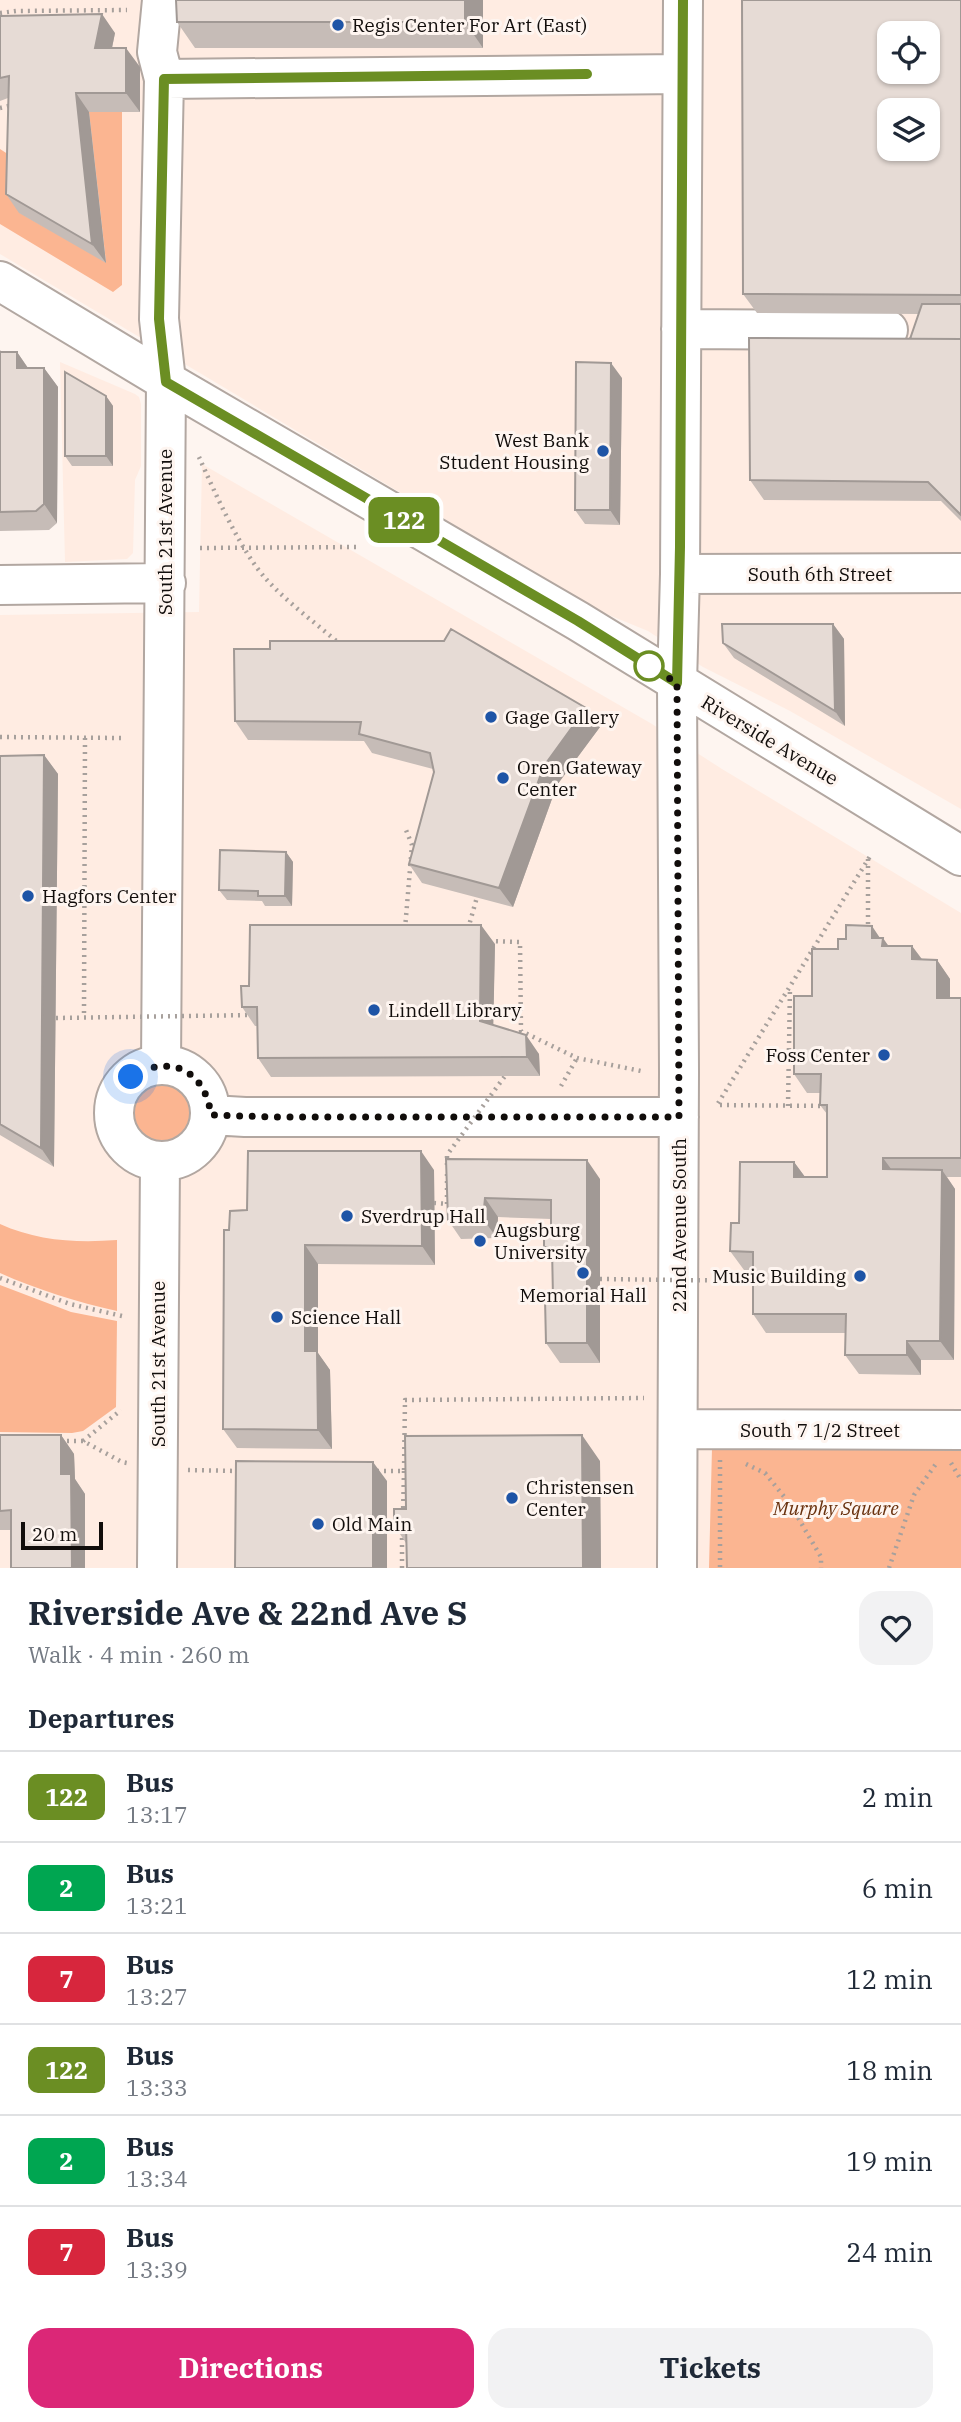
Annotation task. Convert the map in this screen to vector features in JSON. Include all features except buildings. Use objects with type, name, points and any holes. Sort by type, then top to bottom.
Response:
[{"type":"street","name":"22nd Avenue South","points":[[677,1568],[677,683],[680,574],[682,0]]},
{"type":"street","name":"South 21st Avenue","points":[[145,5],[164,79],[159,319],[166,382],[162,1065]]},
{"type":"street","points":[[164,79],[682,74]]},
{"type":"street","name":"Riverside Avenue","points":[[0,281],[166,382],[578,621],[677,683],[956,842]]},
{"type":"street","points":[[681,329],[888,330]]},
{"type":"street","name":"South 6th Street","points":[[680,574],[961,573]]},
{"type":"street","points":[[0,585],[166,583]]},
{"type":"street","points":[[162,1065],[177,1067],[191,1074],[202,1085],[209,1099],[211,1115],[208,1130],[195,1148],[175,1160],[160,1161],[144,1158],[130,1149],[120,1136],[115,1120],[115,1104],[121,1089],[131,1077],[145,1068],[162,1065]]},
{"type":"street","points":[[211,1115],[679,1117]]},
{"type":"street","name":"South 21st Avenue","points":[[157,1568],[160,1161]]},
{"type":"street","name":"South 7 1/2 Street","points":[[679,1429],[952,1447]]},
{"type":"path","points":[[0,13],[145,5]]},
{"type":"path","points":[[0,108],[22,104]]},
{"type":"path","points":[[199,456],[245,548],[267,580],[349,651]]},
{"type":"path","points":[[200,548],[358,547]]},
{"type":"path","points":[[0,737],[121,737]]},
{"type":"path","points":[[84,1013],[85,737]]},
{"type":"path","points":[[405,937],[412,845],[406,830]]},
{"type":"path","points":[[834,1107],[718,1105],[870,855],[868,932]]},
{"type":"path","points":[[467,932],[477,897]]},
{"type":"path","points":[[482,941],[520,942],[521,1031],[577,1058],[641,1072]]},
{"type":"path","points":[[788,1106],[790,986]]},
{"type":"path","points":[[56,1017],[255,1015]]},
{"type":"path","points":[[559,1088],[577,1058]]},
{"type":"path","points":[[447,1204],[447,1155],[505,1076]]},
{"type":"path","points":[[434,1203],[460,1203]]},
{"type":"path","points":[[0,1278],[70,1304],[121,1316]]},
{"type":"path","points":[[600,1279],[766,1281]]},
{"type":"path","points":[[402,1568],[405,1400],[644,1398]]},
{"type":"path","points":[[83,1441],[121,1410]]},
{"type":"path","points":[[55,1441],[83,1441],[121,1462]]},
{"type":"path","points":[[952,1447],[961,1480]]},
{"type":"path","points":[[889,1568],[914,1495],[952,1447]]},
{"type":"path","points":[[720,1451],[720,1568]]},
{"type":"path","points":[[743,1462],[765,1473],[790,1504],[821,1557],[821,1568]]},
{"type":"path","points":[[198,1471],[239,1471]]},
{"type":"path","points":[[376,1471],[404,1471]]},
{"type":"shaded area","points":[[0,0],[961,0],[961,809],[790,711],[703,667],[648,631],[599,611],[0,254]]},
{"type":"shaded area","points":[[60,362],[139,397],[141,466],[135,480],[133,553],[127,559],[65,562]]},
{"type":"shaded area","name":"Augsburg University","points":[[202,464],[652,724],[961,913],[961,1568],[0,1568],[0,615],[199,612]]},
{"type":"green space","points":[[89,112],[122,112],[122,285],[113,292],[0,224],[0,149],[20,162],[20,213],[106,262]]},
{"type":"green space","points":[[162,1083],[183,1092],[192,1113],[183,1134],[162,1143],[141,1134],[132,1113],[141,1092]]},
{"type":"green space","points":[[0,1224],[57,1240],[117,1240],[117,1311],[58,1295],[0,1273]]},
{"type":"green space","points":[[0,1285],[71,1312],[117,1321],[116,1407],[83,1431],[0,1432]]},
{"type":"green space","name":"Murphy Square","points":[[712,1448],[961,1448],[961,1568],[709,1568]]},
{"type":"bus line","name":"122","points":[[587,74],[164,79],[159,319],[166,382],[578,621],[677,683],[683,0]]},
{"type":"place","name":"Regis Center For Art (East)","points":[[338,25]]},
{"type":"place","name":"West Bank Student Housing","points":[[603,451]]},
{"type":"place","name":"Gage Gallery","points":[[491,717]]},
{"type":"place","name":"Oren Gateway Center","points":[[503,778]]},
{"type":"place","name":"Hagfors Center","points":[[28,896]]},
{"type":"place","name":"Lindell Library","points":[[374,1010]]},
{"type":"place","name":"Foss Center","points":[[884,1055]]},
{"type":"place","name":"Sverdrup Hall","points":[[347,1216]]},
{"type":"place","name":"Augsburg University","points":[[480,1241]]},
{"type":"place","name":"Memorial Hall","points":[[583,1273]]},
{"type":"place","name":"Music Building","points":[[860,1276]]},
{"type":"place","name":"Science Hall","points":[[277,1317]]},
{"type":"place","name":"Christensen Center","points":[[512,1498]]},
{"type":"place","name":"Old Main","points":[[318,1524]]},
{"type":"route","points":[[131,1077],[145,1068],[162,1065],[177,1067],[191,1074],[202,1085],[209,1099],[211,1115],[679,1117],[677,683],[643,662],[649,666]]}]
